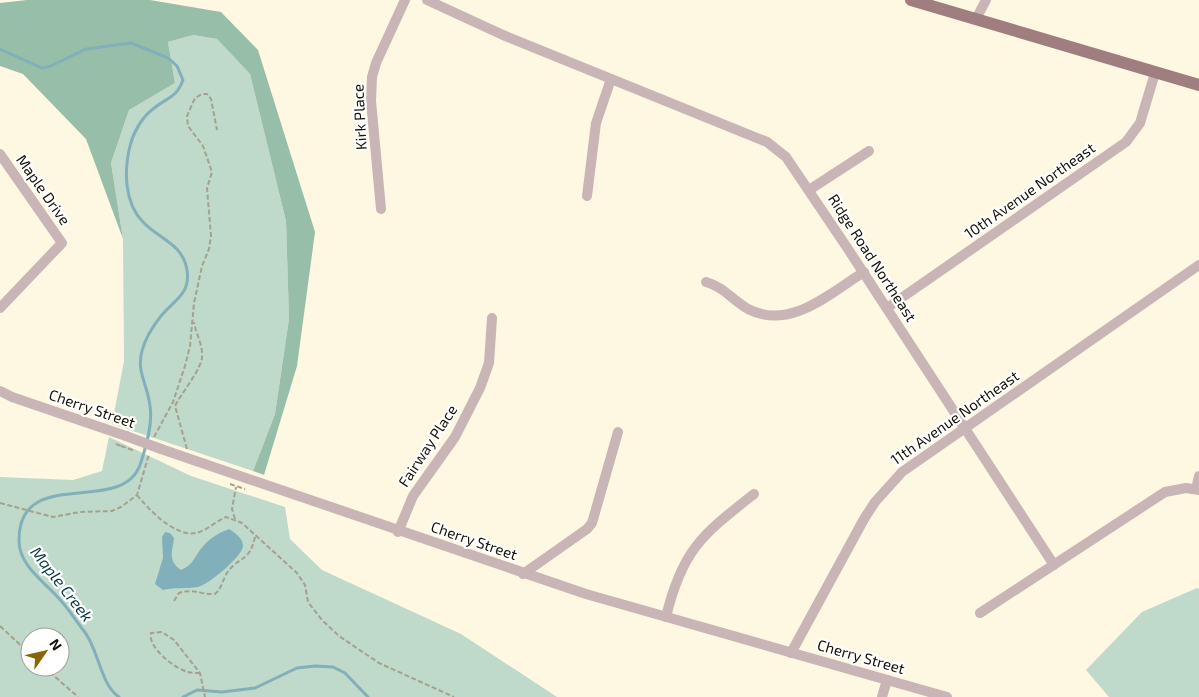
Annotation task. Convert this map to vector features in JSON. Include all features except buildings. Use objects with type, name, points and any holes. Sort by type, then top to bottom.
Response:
[{"type":"main road","points":[[910,0],[1199,85]]},
{"type":"street","name":"Kirk Place","points":[[382,209],[371,101],[372,77],[376,63],[405,0]]},
{"type":"street","name":"Ridge Road Northeast","points":[[427,0],[503,35],[767,142],[786,157],[864,272],[1054,565]]},
{"type":"street","points":[[976,19],[986,0]]},
{"type":"street","name":"10th Avenue Northeast","points":[[887,308],[1126,142],[1140,123],[1155,73]]},
{"type":"street","points":[[587,196],[596,123],[612,79]]},
{"type":"street","points":[[809,190],[869,151]]},
{"type":"street","name":"Maple Drive","points":[[0,154],[62,243],[0,308]]},
{"type":"street","name":"11th Avenue Northeast","points":[[791,653],[875,502],[907,468],[1199,265]]},
{"type":"street","points":[[706,282],[719,286],[747,308],[758,313],[783,316],[805,310],[864,272]]},
{"type":"street","name":"Fairway Place","points":[[398,532],[413,496],[455,436],[480,388],[489,363],[492,318]]},
{"type":"street","name":"Cherry Street","points":[[0,391],[12,397],[523,574],[946,697]]},
{"type":"street","points":[[523,574],[592,524],[618,432]]},
{"type":"street","points":[[980,613],[1165,492],[1180,488],[1197,490],[1199,476]]},
{"type":"street","points":[[666,617],[673,587],[688,555],[712,529],[754,494]]},
{"type":"street","points":[[882,697],[887,680]]},
{"type":"path","points":[[156,446],[185,366],[190,346],[193,315],[211,236],[207,188],[212,172],[211,166],[203,146],[188,126],[187,116],[195,98],[202,94],[207,94],[211,98],[217,130]]},
{"type":"path","points":[[186,457],[186,439],[178,421],[175,406],[192,377],[200,368],[202,359],[193,315]]},
{"type":"path","points":[[0,503],[53,517],[80,512],[112,511],[122,507],[137,494],[150,451]]},
{"type":"path","points":[[235,519],[232,510],[238,476]]},
{"type":"path","points":[[137,494],[159,518],[185,533],[195,534],[226,517],[242,523],[255,537],[297,573],[305,585],[308,602],[322,620],[339,636],[379,663],[454,697]]},
{"type":"path","points":[[174,602],[179,593],[189,590],[215,594],[221,589],[227,572],[250,555],[255,537]]},
{"type":"path","points":[[0,626],[20,645]]},
{"type":"path","points":[[200,674],[188,672],[169,662],[152,644],[151,633],[162,632],[174,640],[200,674],[204,684],[205,697]]},
{"type":"path","points":[[55,677],[78,697]]},
{"type":"green space","points":[[27,0],[150,0],[221,12],[258,50],[315,232],[297,366],[264,475],[253,471],[275,414],[289,319],[286,221],[250,74],[217,39],[193,35],[168,42],[175,83],[129,110],[111,163],[123,239],[86,139],[23,74],[0,66],[0,3]]},
{"type":"green space","points":[[193,35],[217,39],[250,74],[286,221],[289,319],[275,414],[253,471],[112,424],[124,361],[123,239],[111,163],[129,110],[175,83],[168,42]]},
{"type":"green space","points":[[109,437],[191,476],[285,507],[290,539],[322,570],[461,634],[557,697],[0,697],[0,477],[73,480],[102,471]]},
{"type":"green space","points":[[1197,588],[1199,589],[1199,697],[1109,697],[1086,670],[1142,612]]},
{"type":"water","points":[[229,529],[240,538],[243,546],[231,563],[217,576],[198,587],[163,590],[155,584],[163,558],[162,537],[165,532],[170,533],[174,538],[173,560],[181,570],[190,564],[209,540]]},
{"type":"waterway","name":"Maple Creek","points":[[0,49],[42,68],[51,66],[86,49],[131,43],[168,58],[177,66],[183,80],[174,94],[145,116],[131,141],[128,155],[126,176],[132,205],[143,222],[181,254],[185,261],[188,278],[184,291],[155,324],[147,337],[142,351],[141,372],[151,413],[145,451],[140,465],[129,480],[113,488],[52,497],[35,504],[23,518],[19,541],[20,550],[29,567],[65,605],[84,631],[108,684],[119,697]]},
{"type":"waterway","name":"Maple Creek","points":[[183,697],[197,690],[222,692],[255,688],[297,668],[315,666],[333,667],[345,673],[368,697]]}]
